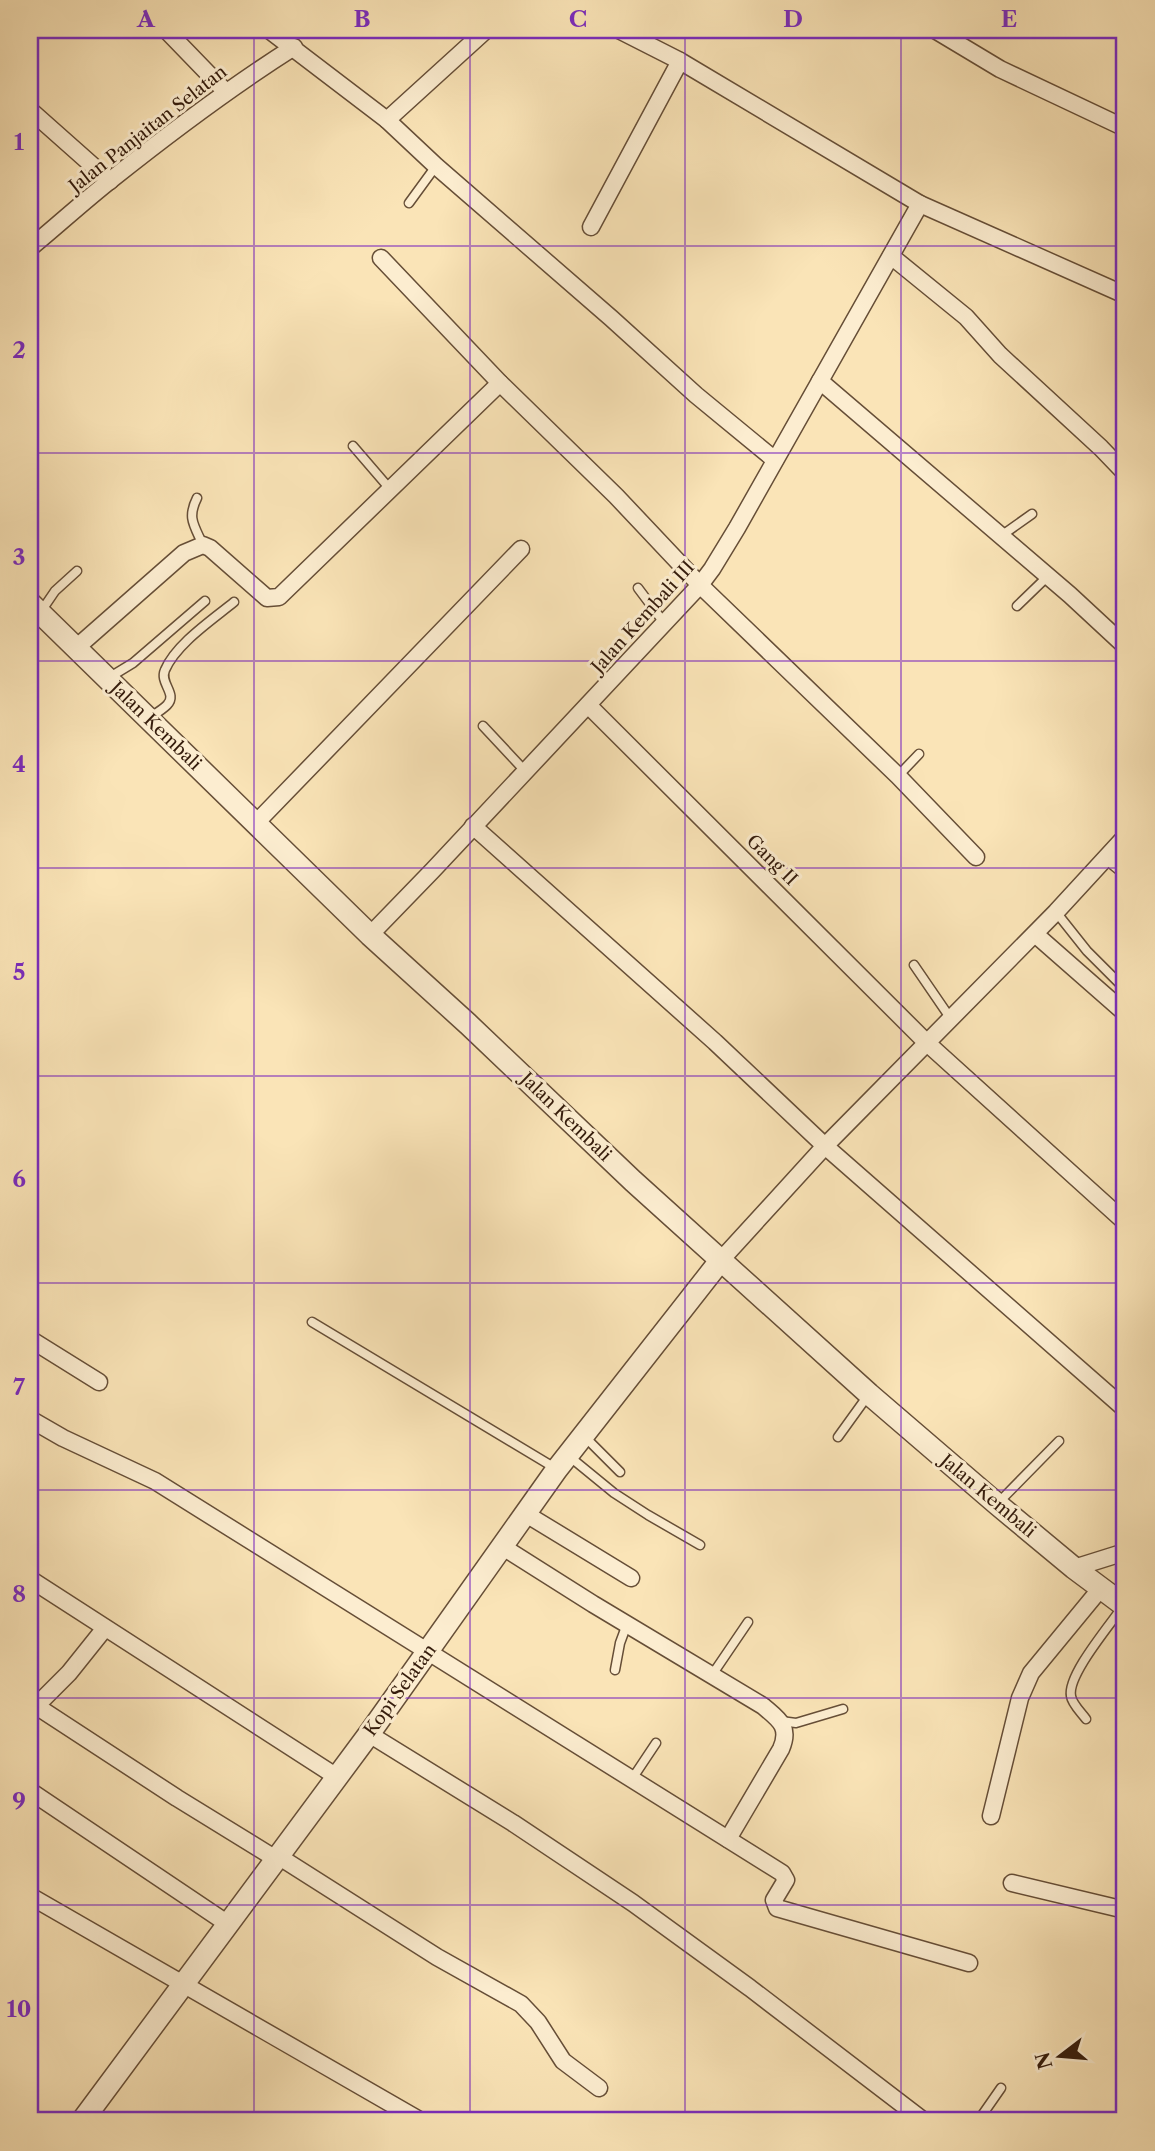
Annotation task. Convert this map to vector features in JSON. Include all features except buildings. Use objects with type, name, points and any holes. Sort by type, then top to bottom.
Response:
[{"type":"street","points":[[166,30],[226,92]]},
{"type":"street","points":[[269,30],[387,120],[695,395],[775,460]]},
{"type":"street","points":[[387,120],[486,30]]},
{"type":"street","points":[[619,30],[680,61],[920,204],[1125,295]]},
{"type":"street","points":[[935,30],[999,69],[1125,128]]},
{"type":"street","name":"Jalan Panjaitan Selatan","points":[[30,248],[110,181],[226,92],[294,47]]},
{"type":"street","points":[[591,227],[680,61]]},
{"type":"street","points":[[30,110],[110,181]]},
{"type":"street","name":"Jalan Kembali III","points":[[369,934],[433,870],[700,585],[737,528],[920,204]]},
{"type":"street","points":[[891,256],[966,317],[1000,355],[1125,473]]},
{"type":"street","points":[[381,258],[499,383],[616,496],[700,585],[898,776],[976,857]]},
{"type":"street","points":[[820,381],[1048,576],[1125,646]]},
{"type":"street","points":[[76,648],[184,553],[203,545],[210,548],[267,598],[274,598],[289,589],[499,383]]},
{"type":"street","points":[[256,823],[521,549]]},
{"type":"street","name":"Jalan Kembali","points":[[35,608],[369,934],[720,1261],[997,1504],[1125,1606]]},
{"type":"street","name":"Gang II","points":[[588,705],[926,1043],[1125,1222]]},
{"type":"street","points":[[473,826],[715,1042],[825,1146],[1125,1409]]},
{"type":"street","points":[[720,1261],[825,1146],[1056,912],[1125,837]]},
{"type":"street","points":[[1109,857],[1125,870]]},
{"type":"street","points":[[1035,933],[1125,1013]]},
{"type":"street","name":"Kopi Selatan","points":[[82,2121],[369,1734],[563,1462],[720,1261]]},
{"type":"street","points":[[30,1339],[99,1382]]},
{"type":"street","points":[[30,1419],[63,1438],[155,1481],[785,1876],[784,1885],[775,1900],[777,1908],[969,1963]]},
{"type":"street","points":[[526,1514],[631,1578]]},
{"type":"street","points":[[503,1547],[762,1706],[781,1721],[785,1731],[781,1749],[728,1839]]},
{"type":"street","points":[[1074,1568],[1125,1552]]},
{"type":"street","points":[[30,1579],[337,1777]]},
{"type":"street","points":[[991,1816],[1020,1698],[1031,1673],[1101,1588]]},
{"type":"street","points":[[106,1628],[69,1673],[33,1704],[177,1798],[437,1957],[521,2004],[538,2022],[564,2061],[599,2088]]},
{"type":"street","points":[[369,1734],[513,1823],[633,1903],[925,2121]]},
{"type":"street","points":[[30,1791],[228,1924]]},
{"type":"street","points":[[1012,1883],[1125,1910]]},
{"type":"street","points":[[30,1896],[421,2121]]},
{"type":"lane","points":[[409,203],[436,166]]},
{"type":"lane","points":[[353,446],[390,489]]},
{"type":"lane","points":[[197,498],[191,510],[192,519],[203,545]]},
{"type":"lane","points":[[1001,536],[1032,514]]},
{"type":"lane","points":[[35,608],[77,571]]},
{"type":"lane","points":[[1017,606],[1048,576]]},
{"type":"lane","points":[[638,589],[665,624]]},
{"type":"lane","points":[[107,678],[133,663],[205,601]]},
{"type":"lane","points":[[149,718],[169,703],[171,696],[163,677],[174,655],[234,602]]},
{"type":"lane","points":[[483,726],[525,771]]},
{"type":"lane","points":[[898,776],[919,754]]},
{"type":"lane","points":[[1056,912],[1087,951],[1125,989]]},
{"type":"lane","points":[[914,965],[951,1019]]},
{"type":"lane","points":[[312,1322],[563,1462],[701,1545]]},
{"type":"lane","points":[[838,1437],[869,1394]]},
{"type":"lane","points":[[583,1436],[620,1472]]},
{"type":"lane","points":[[997,1504],[1059,1441]]},
{"type":"lane","points":[[1086,1718],[1071,1698],[1071,1685],[1084,1660],[1125,1606]]},
{"type":"lane","points":[[712,1675],[748,1622]]},
{"type":"lane","points":[[615,1670],[627,1624]]},
{"type":"lane","points":[[781,1721],[796,1723],[843,1709]]},
{"type":"lane","points":[[632,1779],[656,1743]]},
{"type":"lane","points":[[978,2121],[1001,2088]]}]
